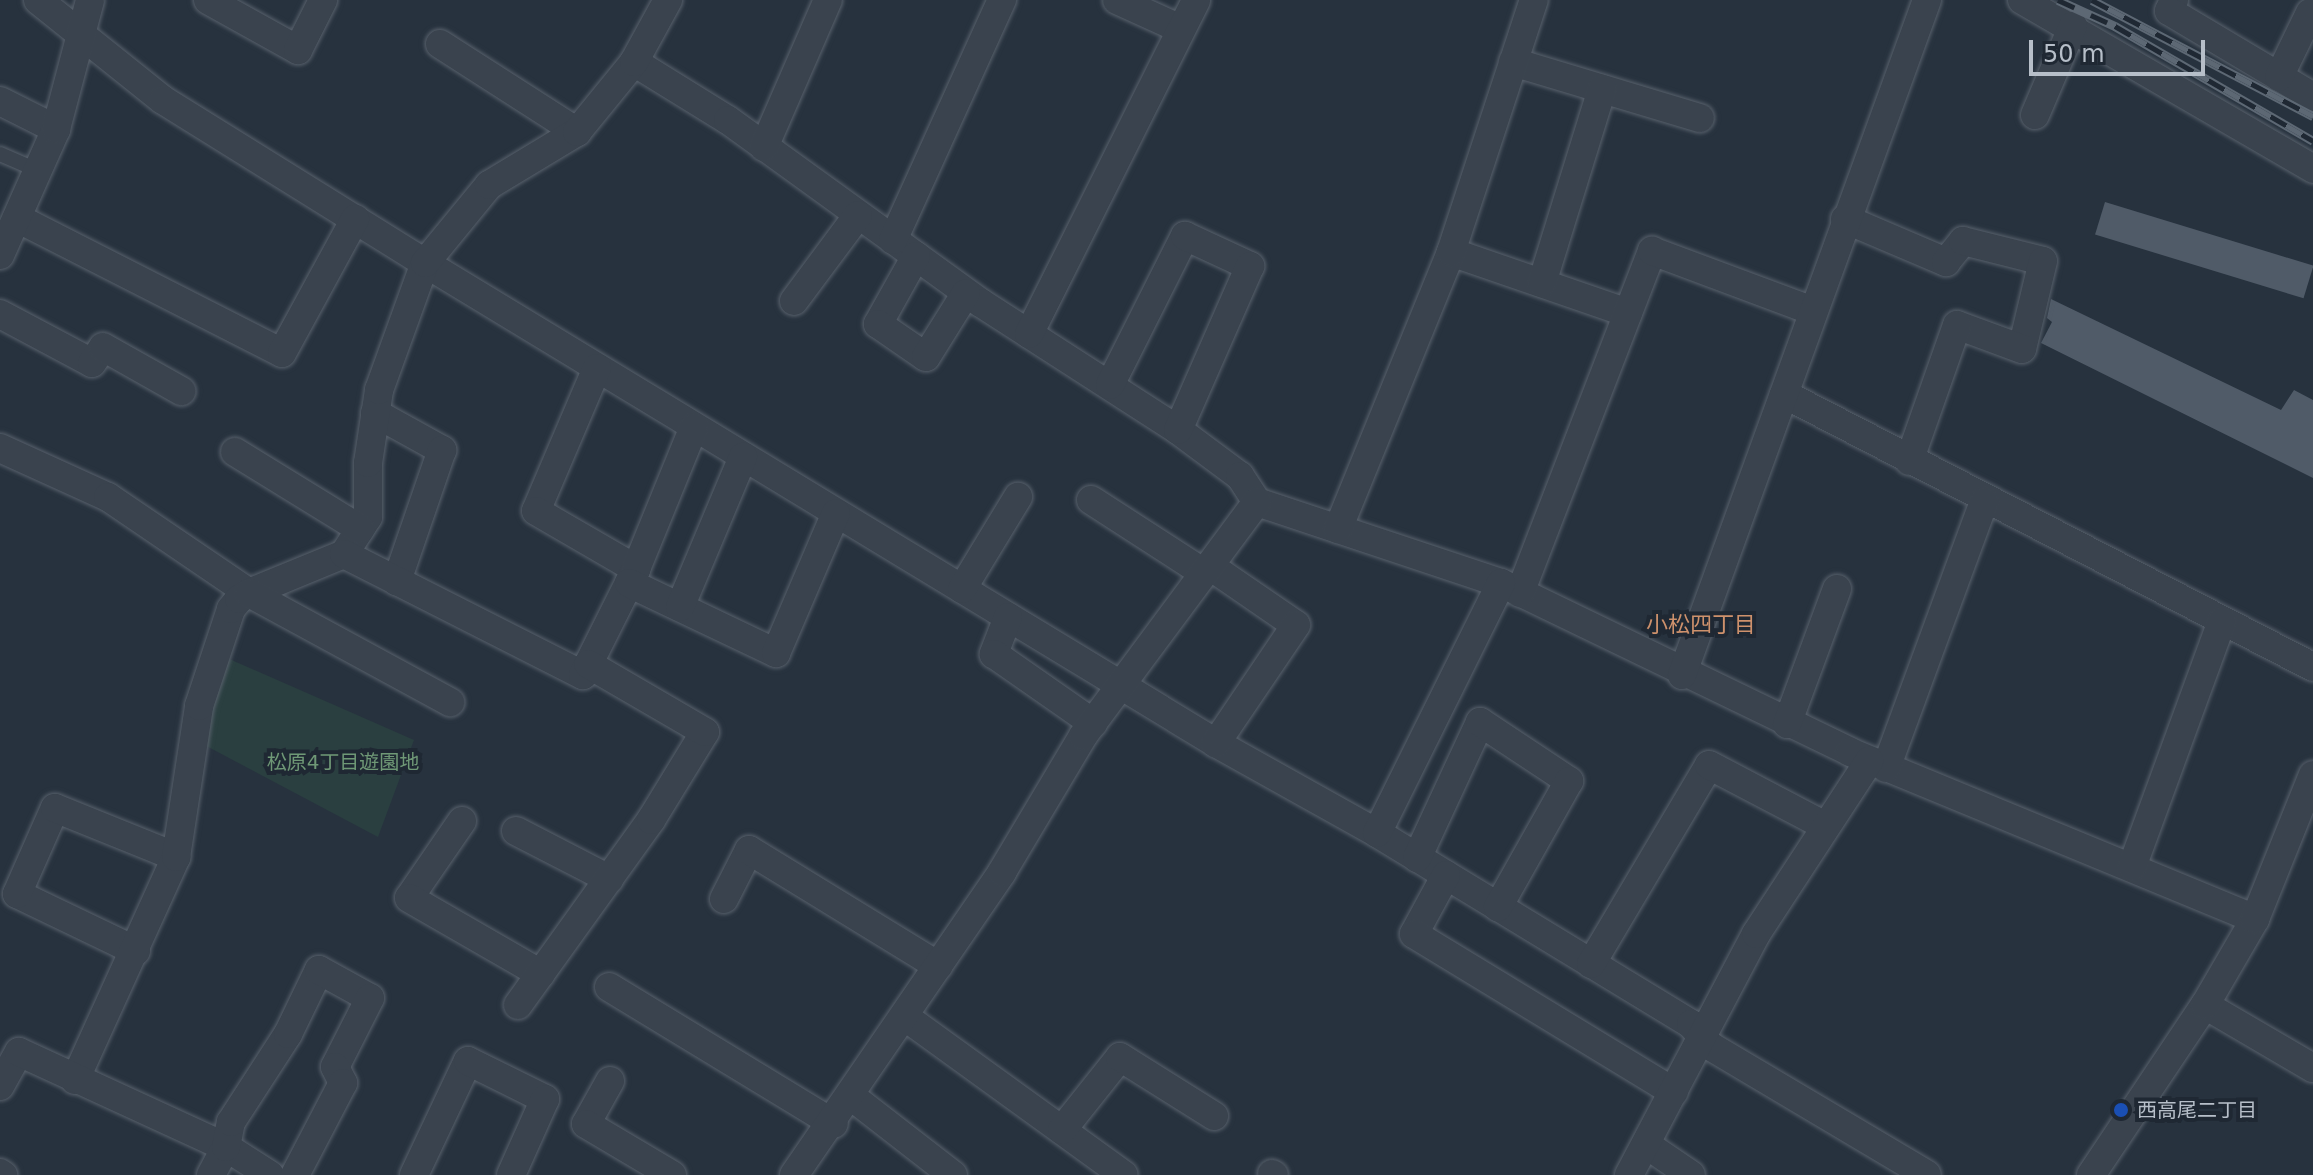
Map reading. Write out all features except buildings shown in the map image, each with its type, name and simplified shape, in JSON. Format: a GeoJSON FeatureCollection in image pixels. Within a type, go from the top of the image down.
{"type":"FeatureCollection","features":[{"type":"Feature","properties":{"kind":"street"},"geometry":{"type":"LineString","coordinates":[[38,0],[163,100],[425,263],[1216,743],[1377,833],[1691,1024],[1710,1046],[1927,1175]]}},
{"type":"Feature","properties":{"kind":"street"},"geometry":{"type":"LineString","coordinates":[[0,255],[56,129],[79,52],[78,33],[90,0]]}},
{"type":"Feature","properties":{"kind":"street"},"geometry":{"type":"LineString","coordinates":[[219,3],[298,50],[323,0]]}},
{"type":"Feature","properties":{"kind":"street"},"geometry":{"type":"LineString","coordinates":[[75,1080],[176,857],[199,706],[231,609],[249,593],[344,554],[368,517],[375,413],[425,263],[489,185],[577,132],[634,62],[668,0]]}},
{"type":"Feature","properties":{"kind":"street"},"geometry":{"type":"LineString","coordinates":[[764,147],[828,0]]}},
{"type":"Feature","properties":{"kind":"street"},"geometry":{"type":"LineString","coordinates":[[966,293],[926,357],[878,324],[904,248],[1002,0]]}},
{"type":"Feature","properties":{"kind":"street"},"geometry":{"type":"LineString","coordinates":[[1117,0],[1181,29]]}},
{"type":"Feature","properties":{"kind":"street"},"geometry":{"type":"LineString","coordinates":[[1029,334],[1196,0]]}},
{"type":"Feature","properties":{"kind":"street"},"geometry":{"type":"LineString","coordinates":[[1338,529],[1451,252],[1534,0]]}},
{"type":"Feature","properties":{"kind":"street"},"geometry":{"type":"LineString","coordinates":[[1682,675],[1784,394],[1811,310],[1927,0]]}},
{"type":"Feature","properties":{"kind":"street"},"geometry":{"type":"LineString","coordinates":[[2022,0],[2073,26],[2313,169]]}},
{"type":"Feature","properties":{"kind":"street"},"geometry":{"type":"LineString","coordinates":[[2174,0],[2169,11],[2313,97]]}},
{"type":"Feature","properties":{"kind":"street"},"geometry":{"type":"LineString","coordinates":[[2279,77],[2310,13]]}},
{"type":"Feature","properties":{"kind":"street"},"geometry":{"type":"LineString","coordinates":[[2035,115],[2073,26]]}},
{"type":"Feature","properties":{"kind":"street"},"geometry":{"type":"LineString","coordinates":[[440,44],[577,132]]}},
{"type":"Feature","properties":{"kind":"street"},"geometry":{"type":"LineString","coordinates":[[634,62],[764,147],[966,293],[1178,430],[1240,476],[1257,502],[1510,588],[1787,724],[2255,919]]}},
{"type":"Feature","properties":{"kind":"street"},"geometry":{"type":"LineString","coordinates":[[1513,62],[1700,118]]}},
{"type":"Feature","properties":{"kind":"street"},"geometry":{"type":"LineString","coordinates":[[1542,283],[1602,89]]}},
{"type":"Feature","properties":{"kind":"street"},"geometry":{"type":"LineString","coordinates":[[0,101],[56,129]]}},
{"type":"Feature","properties":{"kind":"street"},"geometry":{"type":"LineString","coordinates":[[794,301],[858,215]]}},
{"type":"Feature","properties":{"kind":"street"},"geometry":{"type":"LineString","coordinates":[[17,218],[282,353],[355,219]]}},
{"type":"Feature","properties":{"kind":"street"},"geometry":{"type":"LineString","coordinates":[[1845,219],[1946,262],[1963,241],[2043,261],[2022,349],[1957,325],[1909,461]]}},
{"type":"Feature","properties":{"kind":"street"},"geometry":{"type":"LineString","coordinates":[[1110,385],[1185,236],[1250,266],[1178,430]]}},
{"type":"Feature","properties":{"kind":"street"},"geometry":{"type":"LineString","coordinates":[[1377,833],[1510,588],[1652,251],[1811,310]]}},
{"type":"Feature","properties":{"kind":"street"},"geometry":{"type":"LineString","coordinates":[[1451,252],[1628,313]]}},
{"type":"Feature","properties":{"kind":"street"},"geometry":{"type":"LineString","coordinates":[[0,314],[92,363],[103,347],[181,391]]}},
{"type":"Feature","properties":{"kind":"street"},"geometry":{"type":"LineString","coordinates":[[597,368],[536,511],[680,607],[776,653],[836,513]]}},
{"type":"Feature","properties":{"kind":"street"},"geometry":{"type":"LineString","coordinates":[[1784,394],[1984,501],[2313,667]]}},
{"type":"Feature","properties":{"kind":"street"},"geometry":{"type":"LineString","coordinates":[[375,413],[442,450],[397,581]]}},
{"type":"Feature","properties":{"kind":"street"},"geometry":{"type":"LineString","coordinates":[[344,554],[583,675],[632,576],[694,427]]}},
{"type":"Feature","properties":{"kind":"street"},"geometry":{"type":"LineString","coordinates":[[0,448],[108,497],[249,593],[450,702]]}},
{"type":"Feature","properties":{"kind":"street"},"geometry":{"type":"LineString","coordinates":[[235,452],[360,529]]}},
{"type":"Feature","properties":{"kind":"street"},"geometry":{"type":"LineString","coordinates":[[680,607],[743,457]]}},
{"type":"Feature","properties":{"kind":"street"},"geometry":{"type":"LineString","coordinates":[[962,589],[1018,497]]}},
{"type":"Feature","properties":{"kind":"street"},"geometry":{"type":"LineString","coordinates":[[1091,500],[1296,625],[1216,743]]}},
{"type":"Feature","properties":{"kind":"street"},"geometry":{"type":"LineString","coordinates":[[1629,1175],[1756,934],[1825,826],[1878,764],[1984,501]]}},
{"type":"Feature","properties":{"kind":"street"},"geometry":{"type":"LineString","coordinates":[[794,1175],[834,1124],[1093,723],[1257,502]]}},
{"type":"Feature","properties":{"kind":"street"},"geometry":{"type":"LineString","coordinates":[[1787,724],[1837,589]]}},
{"type":"Feature","properties":{"kind":"street"},"geometry":{"type":"LineString","coordinates":[[1008,617],[994,654],[1093,723]]}},
{"type":"Feature","properties":{"kind":"street"},"geometry":{"type":"LineString","coordinates":[[2132,867],[2222,621]]}},
{"type":"Feature","properties":{"kind":"street"},"geometry":{"type":"LineString","coordinates":[[518,1005],[609,879],[705,732],[588,664]]}},
{"type":"Feature","properties":{"kind":"street"},"geometry":{"type":"LineString","coordinates":[[1417,858],[1480,722],[1569,781],[1498,907]]}},
{"type":"Feature","properties":{"kind":"street"},"geometry":{"type":"LineString","coordinates":[[1591,964],[1709,765],[1825,826]]}},
{"type":"Feature","properties":{"kind":"street"},"geometry":{"type":"LineString","coordinates":[[2091,1175],[2205,1005],[2255,919],[2313,775]]}},
{"type":"Feature","properties":{"kind":"street"},"geometry":{"type":"LineString","coordinates":[[136,951],[17,894],[55,808],[176,857]]}},
{"type":"Feature","properties":{"kind":"street"},"geometry":{"type":"LineString","coordinates":[[462,821],[409,898],[541,974]]}},
{"type":"Feature","properties":{"kind":"street"},"geometry":{"type":"LineString","coordinates":[[516,831],[609,879]]}},
{"type":"Feature","properties":{"kind":"street"},"geometry":{"type":"LineString","coordinates":[[724,899],[749,850],[938,966]]}},
{"type":"Feature","properties":{"kind":"street"},"geometry":{"type":"LineString","coordinates":[[1446,875],[1414,934],[1674,1092]]}},
{"type":"Feature","properties":{"kind":"street"},"geometry":{"type":"LineString","coordinates":[[211,1175],[226,1147],[231,1122],[288,1034],[319,970],[370,998],[335,1067],[343,1083],[295,1175]]}},
{"type":"Feature","properties":{"kind":"street"},"geometry":{"type":"LineString","coordinates":[[609,987],[834,1124]]}},
{"type":"Feature","properties":{"kind":"street"},"geometry":{"type":"LineString","coordinates":[[2205,1005],[2313,1068]]}},
{"type":"Feature","properties":{"kind":"street"},"geometry":{"type":"LineString","coordinates":[[904,1016],[1124,1175]]}},
{"type":"Feature","properties":{"kind":"street"},"geometry":{"type":"LineString","coordinates":[[0,1086],[19,1052],[226,1147],[270,1175]]}},
{"type":"Feature","properties":{"kind":"street"},"geometry":{"type":"LineString","coordinates":[[1062,1130],[1120,1057],[1214,1116]]}},
{"type":"Feature","properties":{"kind":"street"},"geometry":{"type":"LineString","coordinates":[[414,1175],[468,1061],[545,1099],[511,1175]]}},
{"type":"Feature","properties":{"kind":"street"},"geometry":{"type":"LineString","coordinates":[[610,1081],[586,1124],[672,1175]]}},
{"type":"Feature","properties":{"kind":"street"},"geometry":{"type":"LineString","coordinates":[[851,1096],[953,1175]]}},
{"type":"Feature","properties":{"kind":"street"},"geometry":{"type":"LineString","coordinates":[[1647,1145],[1691,1175]]}},
{"type":"Feature","properties":{"kind":"lane"},"geometry":{"type":"LineString","coordinates":[[0,154],[37,170]]}},
{"type":"Feature","properties":{"kind":"green space","name":"松原4丁目遊園地"},"geometry":{"type":"Polygon","coordinates":[[[218,654],[414,740],[378,837],[197,741],[218,654]]]}},
{"type":"Feature","properties":{"kind":"railway"},"geometry":{"type":"LineString","coordinates":[[2058,0],[2115,26],[2313,141]]}},
{"type":"Feature","properties":{"kind":"railway"},"geometry":{"type":"LineString","coordinates":[[2092,0],[2313,116]]}},
{"type":"Feature","properties":{"kind":"place","name":"西高尾二丁目"},"geometry":{"type":"Point","coordinates":[2121,1110]}},
{"type":"Feature","properties":{"kind":"district","name":"小松四丁目"},"geometry":{"type":"Point","coordinates":[1701,625]}}]}
